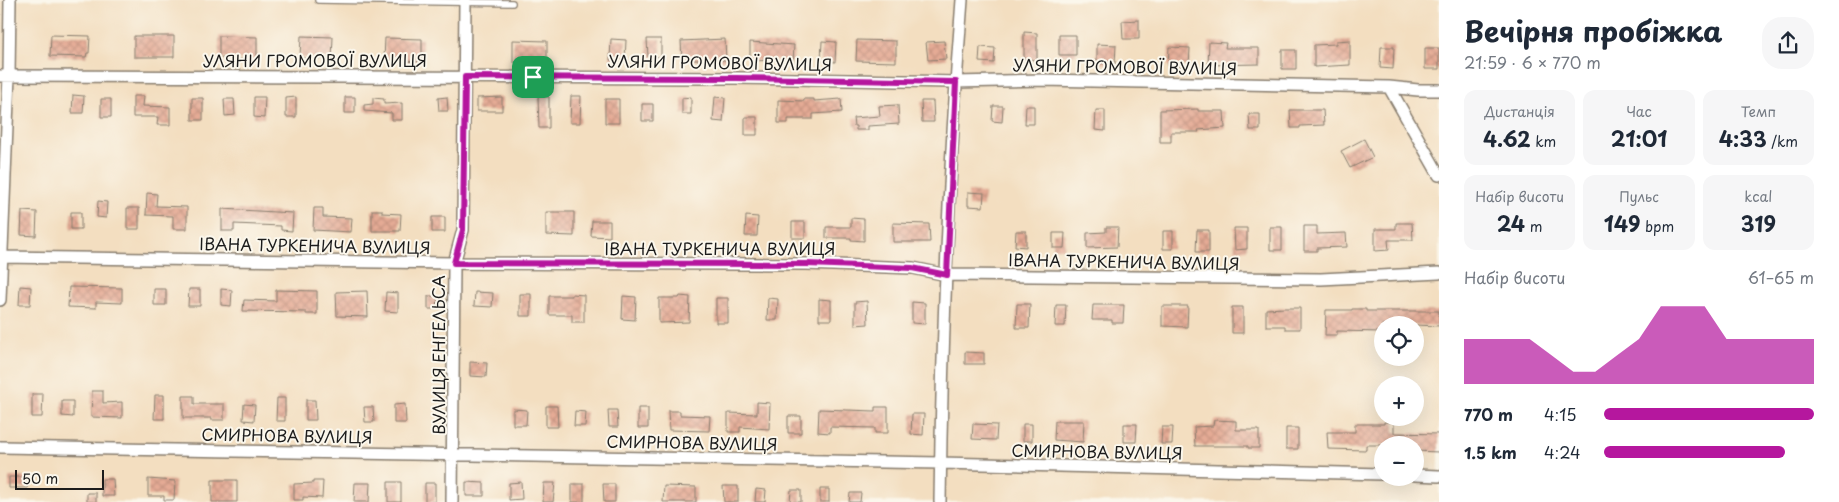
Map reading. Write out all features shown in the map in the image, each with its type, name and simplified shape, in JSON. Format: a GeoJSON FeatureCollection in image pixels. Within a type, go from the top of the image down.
{"type":"FeatureCollection","features":[{"type":"Feature","properties":{"kind":"street"},"geometry":{"type":"LineString","coordinates":[[0,300],[6,0]]}},
{"type":"Feature","properties":{"kind":"street"},"geometry":{"type":"LineString","coordinates":[[940,502],[947,275],[956,82],[962,0]]}},
{"type":"Feature","properties":{"kind":"street","name":"ВУЛИЦЯ ЕНГЕЛЬСА"},"geometry":{"type":"LineString","coordinates":[[452,502],[454,454],[454,263],[463,230],[465,1]]}},
{"type":"Feature","properties":{"kind":"street","name":"УЛЯНИ ГРОМОВОЇ ВУЛИЦЯ"},"geometry":{"type":"LineString","coordinates":[[4,76],[736,78],[956,82],[1043,80],[1389,87],[1439,90]]}},
{"type":"Feature","properties":{"kind":"street"},"geometry":{"type":"LineString","coordinates":[[1389,87],[1439,175]]}},
{"type":"Feature","properties":{"kind":"street","name":"ІВАНА ТУРКЕНИЧА ВУЛИЦЯ"},"geometry":{"type":"LineString","coordinates":[[1,257],[454,263],[807,264],[912,268],[947,275],[1321,279],[1439,273]]}},
{"type":"Feature","properties":{"kind":"street","name":"СМИРНОВА ВУЛИЦЯ"},"geometry":{"type":"LineString","coordinates":[[0,446],[940,463],[1374,474]]}},
{"type":"Feature","properties":{"kind":"street"},"geometry":{"type":"LineString","coordinates":[[1424,475],[1439,476]]}},
{"type":"Feature","properties":{"kind":"lane"},"geometry":{"type":"LineString","coordinates":[[318,0],[512,3]]}},
{"type":"Feature","properties":{"kind":"building"},"geometry":{"type":"Polygon","coordinates":[[[1139,20],[1139,39],[1123,39],[1122,21],[1139,20]]]}},
{"type":"Feature","properties":{"kind":"building"},"geometry":{"type":"Polygon","coordinates":[[[1024,32],[1037,33],[1037,60],[1024,59],[1024,32]]]}},
{"type":"Feature","properties":{"kind":"building"},"geometry":{"type":"Polygon","coordinates":[[[51,35],[90,36],[89,53],[87,53],[86,57],[50,56],[51,35]]]}},
{"type":"Feature","properties":{"kind":"building"},"geometry":{"type":"Polygon","coordinates":[[[1059,35],[1076,35],[1076,55],[1059,55],[1059,35]]]}},
{"type":"Feature","properties":{"kind":"building"},"geometry":{"type":"Polygon","coordinates":[[[134,36],[174,36],[174,57],[134,57],[134,36]]]}},
{"type":"Feature","properties":{"kind":"building"},"geometry":{"type":"Polygon","coordinates":[[[219,36],[257,37],[257,60],[219,58],[219,36]]]}},
{"type":"Feature","properties":{"kind":"building"},"geometry":{"type":"Polygon","coordinates":[[[301,36],[333,37],[332,59],[300,58],[301,36]]]}},
{"type":"Feature","properties":{"kind":"building"},"geometry":{"type":"Polygon","coordinates":[[[385,38],[422,39],[422,62],[384,60],[385,38]]]}},
{"type":"Feature","properties":{"kind":"building"},"geometry":{"type":"Polygon","coordinates":[[[611,39],[626,40],[625,60],[610,60],[611,39]]]}},
{"type":"Feature","properties":{"kind":"building"},"geometry":{"type":"Polygon","coordinates":[[[647,39],[661,39],[661,57],[648,57],[647,39]]]}},
{"type":"Feature","properties":{"kind":"building"},"geometry":{"type":"Polygon","coordinates":[[[725,39],[726,60],[682,60],[681,41],[725,39]]]}},
{"type":"Feature","properties":{"kind":"building"},"geometry":{"type":"Polygon","coordinates":[[[513,40],[547,41],[547,62],[513,62],[513,40]]]}},
{"type":"Feature","properties":{"kind":"building"},"geometry":{"type":"Polygon","coordinates":[[[857,40],[896,41],[896,62],[856,61],[857,40]]]}},
{"type":"Feature","properties":{"kind":"building"},"geometry":{"type":"Polygon","coordinates":[[[1350,40],[1350,65],[1314,67],[1314,45],[1336,44],[1336,41],[1350,40]]]}},
{"type":"Feature","properties":{"kind":"building"},"geometry":{"type":"Polygon","coordinates":[[[822,41],[836,42],[835,62],[821,61],[822,41]]]}},
{"type":"Feature","properties":{"kind":"building"},"geometry":{"type":"Polygon","coordinates":[[[944,41],[946,59],[928,60],[926,42],[944,41]]]}},
{"type":"Feature","properties":{"kind":"building"},"geometry":{"type":"Polygon","coordinates":[[[750,42],[794,45],[793,62],[780,62],[780,60],[750,61],[750,42]]]}},
{"type":"Feature","properties":{"kind":"building"},"geometry":{"type":"Polygon","coordinates":[[[1209,42],[1226,43],[1225,48],[1259,48],[1259,64],[1208,65],[1209,42]]]}},
{"type":"Feature","properties":{"kind":"building"},"geometry":{"type":"Polygon","coordinates":[[[1097,44],[1116,45],[1115,64],[1097,63],[1097,44]]]}},
{"type":"Feature","properties":{"kind":"building"},"geometry":{"type":"Polygon","coordinates":[[[980,47],[995,48],[994,63],[979,62],[980,47]]]}},
{"type":"Feature","properties":{"kind":"building"},"geometry":{"type":"Polygon","coordinates":[[[1169,47],[1190,48],[1189,66],[1168,66],[1169,47]]]}},
{"type":"Feature","properties":{"kind":"building"},"geometry":{"type":"Polygon","coordinates":[[[1381,47],[1394,47],[1393,69],[1380,68],[1381,47]]]}},
{"type":"Feature","properties":{"kind":"building"},"geometry":{"type":"Polygon","coordinates":[[[1425,48],[1439,48],[1439,69],[1425,69],[1425,48]]]}},
{"type":"Feature","properties":{"kind":"building"},"geometry":{"type":"Polygon","coordinates":[[[1282,50],[1296,50],[1296,69],[1282,69],[1282,50]]]}},
{"type":"Feature","properties":{"kind":"building"},"geometry":{"type":"Polygon","coordinates":[[[73,95],[84,96],[83,113],[72,113],[73,95]]]}},
{"type":"Feature","properties":{"kind":"building"},"geometry":{"type":"Polygon","coordinates":[[[133,96],[144,96],[143,106],[170,107],[170,125],[157,125],[158,117],[133,117],[133,96]]]}},
{"type":"Feature","properties":{"kind":"building"},"geometry":{"type":"Polygon","coordinates":[[[571,96],[581,96],[580,123],[570,123],[571,96]]]}},
{"type":"Feature","properties":{"kind":"building"},"geometry":{"type":"Polygon","coordinates":[[[254,97],[265,97],[264,118],[254,117],[254,97]]]}},
{"type":"Feature","properties":{"kind":"building"},"geometry":{"type":"Polygon","coordinates":[[[296,97],[296,117],[286,117],[286,98],[296,97]]]}},
{"type":"Feature","properties":{"kind":"building"},"geometry":{"type":"Polygon","coordinates":[[[345,97],[355,97],[355,113],[345,113],[345,97]]]}},
{"type":"Feature","properties":{"kind":"building"},"geometry":{"type":"Polygon","coordinates":[[[447,97],[448,111],[439,111],[438,98],[447,97]]]}},
{"type":"Feature","properties":{"kind":"building"},"geometry":{"type":"Polygon","coordinates":[[[502,97],[502,111],[477,111],[477,98],[502,97]]]}},
{"type":"Feature","properties":{"kind":"building"},"geometry":{"type":"Polygon","coordinates":[[[538,97],[549,97],[549,128],[539,128],[538,97]]]}},
{"type":"Feature","properties":{"kind":"building"},"geometry":{"type":"Polygon","coordinates":[[[691,97],[691,114],[682,114],[682,98],[691,97]]]}},
{"type":"Feature","properties":{"kind":"building"},"geometry":{"type":"Polygon","coordinates":[[[715,97],[725,98],[723,122],[713,121],[715,97]]]}},
{"type":"Feature","properties":{"kind":"building"},"geometry":{"type":"Polygon","coordinates":[[[192,98],[203,98],[203,120],[192,120],[192,98]]]}},
{"type":"Feature","properties":{"kind":"building"},"geometry":{"type":"Polygon","coordinates":[[[373,98],[384,99],[384,104],[402,103],[402,120],[392,120],[392,113],[364,111],[364,105],[373,104],[373,98]]]}},
{"type":"Feature","properties":{"kind":"building"},"geometry":{"type":"Polygon","coordinates":[[[101,99],[111,99],[111,117],[101,117],[101,99]]]}},
{"type":"Feature","properties":{"kind":"building"},"geometry":{"type":"Polygon","coordinates":[[[224,99],[234,99],[235,115],[225,116],[224,99]]]}},
{"type":"Feature","properties":{"kind":"building"},"geometry":{"type":"Polygon","coordinates":[[[605,99],[619,99],[619,123],[605,123],[605,99]]]}},
{"type":"Feature","properties":{"kind":"building"},"geometry":{"type":"Polygon","coordinates":[[[804,99],[814,99],[814,101],[841,99],[842,112],[813,114],[813,119],[788,119],[788,123],[778,123],[778,100],[804,101],[804,99]]]}},
{"type":"Feature","properties":{"kind":"building"},"geometry":{"type":"Polygon","coordinates":[[[921,101],[933,101],[934,122],[922,122],[921,101]]]}},
{"type":"Feature","properties":{"kind":"building"},"geometry":{"type":"Polygon","coordinates":[[[642,104],[653,104],[653,121],[642,121],[642,104]]]}},
{"type":"Feature","properties":{"kind":"building"},"geometry":{"type":"Polygon","coordinates":[[[898,105],[899,124],[868,126],[868,130],[856,130],[853,118],[880,116],[879,106],[898,105]]]}},
{"type":"Feature","properties":{"kind":"building"},"geometry":{"type":"Polygon","coordinates":[[[993,106],[1003,106],[1002,122],[992,121],[993,106]]]}},
{"type":"Feature","properties":{"kind":"building"},"geometry":{"type":"Polygon","coordinates":[[[1026,106],[1034,106],[1034,124],[1025,124],[1026,106]]]}},
{"type":"Feature","properties":{"kind":"building"},"geometry":{"type":"Polygon","coordinates":[[[1198,109],[1198,111],[1224,111],[1225,128],[1198,130],[1199,132],[1171,132],[1171,142],[1160,142],[1160,110],[1198,109]]]}},
{"type":"Feature","properties":{"kind":"building"},"geometry":{"type":"Polygon","coordinates":[[[1096,110],[1105,110],[1105,131],[1095,130],[1096,110]]]}},
{"type":"Feature","properties":{"kind":"building"},"geometry":{"type":"Polygon","coordinates":[[[1290,110],[1323,110],[1324,125],[1291,128],[1290,110]]]}},
{"type":"Feature","properties":{"kind":"building"},"geometry":{"type":"Polygon","coordinates":[[[1249,114],[1260,114],[1260,130],[1250,130],[1249,114]]]}},
{"type":"Feature","properties":{"kind":"building"},"geometry":{"type":"Polygon","coordinates":[[[745,117],[757,117],[757,135],[745,135],[745,117]]]}},
{"type":"Feature","properties":{"kind":"building"},"geometry":{"type":"Polygon","coordinates":[[[1364,139],[1373,157],[1350,168],[1341,151],[1364,139]]]}},
{"type":"Feature","properties":{"kind":"building"},"geometry":{"type":"Polygon","coordinates":[[[968,192],[984,193],[983,207],[968,206],[968,192]]]}},
{"type":"Feature","properties":{"kind":"building"},"geometry":{"type":"Polygon","coordinates":[[[147,193],[157,194],[156,206],[187,207],[187,229],[173,229],[173,216],[146,215],[147,193]]]}},
{"type":"Feature","properties":{"kind":"building"},"geometry":{"type":"Polygon","coordinates":[[[98,201],[107,202],[106,218],[97,217],[98,201]]]}},
{"type":"Feature","properties":{"kind":"building"},"geometry":{"type":"Polygon","coordinates":[[[127,208],[139,208],[139,229],[127,229],[127,208]]]}},
{"type":"Feature","properties":{"kind":"building"},"geometry":{"type":"Polygon","coordinates":[[[314,208],[323,208],[323,217],[352,218],[351,232],[313,230],[314,208]]]}},
{"type":"Feature","properties":{"kind":"building"},"geometry":{"type":"Polygon","coordinates":[[[222,209],[293,213],[292,231],[281,230],[281,226],[234,224],[234,231],[222,231],[222,209]]]}},
{"type":"Feature","properties":{"kind":"building"},"geometry":{"type":"Polygon","coordinates":[[[372,210],[382,210],[382,213],[401,214],[400,231],[372,231],[372,210]]]}},
{"type":"Feature","properties":{"kind":"building"},"geometry":{"type":"Polygon","coordinates":[[[22,211],[37,212],[36,236],[21,235],[22,211]]]}},
{"type":"Feature","properties":{"kind":"building"},"geometry":{"type":"Polygon","coordinates":[[[71,212],[81,212],[81,229],[71,229],[71,212]]]}},
{"type":"Feature","properties":{"kind":"building"},"geometry":{"type":"Polygon","coordinates":[[[546,212],[574,212],[574,236],[546,235],[546,212]]]}},
{"type":"Feature","properties":{"kind":"building"},"geometry":{"type":"Polygon","coordinates":[[[746,216],[758,217],[757,236],[745,236],[746,216]]]}},
{"type":"Feature","properties":{"kind":"building"},"geometry":{"type":"Polygon","coordinates":[[[432,217],[445,217],[445,232],[432,232],[432,217]]]}},
{"type":"Feature","properties":{"kind":"building"},"geometry":{"type":"Polygon","coordinates":[[[851,218],[864,219],[864,241],[851,240],[851,238],[826,238],[826,227],[851,227],[851,218]]]}},
{"type":"Feature","properties":{"kind":"building"},"geometry":{"type":"Polygon","coordinates":[[[592,221],[610,221],[610,237],[591,236],[592,221]]]}},
{"type":"Feature","properties":{"kind":"building"},"geometry":{"type":"Polygon","coordinates":[[[792,222],[805,222],[805,238],[792,238],[792,222]]]}},
{"type":"Feature","properties":{"kind":"building"},"geometry":{"type":"Polygon","coordinates":[[[893,223],[929,224],[930,242],[893,242],[893,223]]]}},
{"type":"Feature","properties":{"kind":"building"},"geometry":{"type":"Polygon","coordinates":[[[1396,223],[1412,223],[1413,240],[1388,240],[1389,250],[1375,251],[1375,229],[1396,229],[1396,223]]]}},
{"type":"Feature","properties":{"kind":"building"},"geometry":{"type":"Polygon","coordinates":[[[1304,226],[1317,226],[1317,234],[1346,233],[1347,247],[1317,248],[1317,251],[1304,251],[1304,226]]]}},
{"type":"Feature","properties":{"kind":"building"},"geometry":{"type":"Polygon","coordinates":[[[1106,227],[1118,227],[1117,247],[1087,248],[1087,233],[1106,232],[1106,227]]]}},
{"type":"Feature","properties":{"kind":"building"},"geometry":{"type":"Polygon","coordinates":[[[1270,227],[1282,227],[1282,250],[1270,250],[1270,227]]]}},
{"type":"Feature","properties":{"kind":"building"},"geometry":{"type":"Polygon","coordinates":[[[1234,228],[1247,228],[1247,249],[1235,250],[1234,228]]]}},
{"type":"Feature","properties":{"kind":"building"},"geometry":{"type":"Polygon","coordinates":[[[1197,230],[1209,230],[1209,252],[1196,252],[1197,230]]]}},
{"type":"Feature","properties":{"kind":"building"},"geometry":{"type":"Polygon","coordinates":[[[1016,231],[1026,231],[1026,247],[1015,246],[1016,231]]]}},
{"type":"Feature","properties":{"kind":"building"},"geometry":{"type":"Polygon","coordinates":[[[1163,231],[1173,231],[1173,249],[1163,249],[1163,231]]]}},
{"type":"Feature","properties":{"kind":"building"},"geometry":{"type":"Polygon","coordinates":[[[1053,233],[1065,233],[1064,248],[1053,248],[1053,233]]]}},
{"type":"Feature","properties":{"kind":"building"},"geometry":{"type":"Polygon","coordinates":[[[20,286],[31,287],[30,305],[19,305],[20,286]]]}},
{"type":"Feature","properties":{"kind":"building"},"geometry":{"type":"Polygon","coordinates":[[[69,287],[122,288],[122,303],[96,302],[96,308],[68,307],[69,287]]]}},
{"type":"Feature","properties":{"kind":"building"},"geometry":{"type":"Polygon","coordinates":[[[154,289],[166,289],[166,305],[154,305],[154,289]]]}},
{"type":"Feature","properties":{"kind":"building"},"geometry":{"type":"Polygon","coordinates":[[[189,289],[200,289],[200,306],[188,306],[189,289]]]}},
{"type":"Feature","properties":{"kind":"building"},"geometry":{"type":"Polygon","coordinates":[[[221,289],[232,290],[231,306],[221,305],[221,289]]]}},
{"type":"Feature","properties":{"kind":"building"},"geometry":{"type":"Polygon","coordinates":[[[276,290],[317,291],[317,314],[306,314],[306,312],[243,311],[244,300],[276,301],[276,290]]]}},
{"type":"Feature","properties":{"kind":"building"},"geometry":{"type":"Polygon","coordinates":[[[367,291],[368,317],[337,316],[336,292],[367,291]]]}},
{"type":"Feature","properties":{"kind":"building"},"geometry":{"type":"Polygon","coordinates":[[[386,292],[398,293],[398,312],[385,311],[386,292]]]}},
{"type":"Feature","properties":{"kind":"building"},"geometry":{"type":"Polygon","coordinates":[[[475,292],[493,293],[492,307],[474,306],[475,292]]]}},
{"type":"Feature","properties":{"kind":"building"},"geometry":{"type":"Polygon","coordinates":[[[520,294],[531,294],[531,316],[520,316],[520,294]]]}},
{"type":"Feature","properties":{"kind":"building"},"geometry":{"type":"Polygon","coordinates":[[[572,294],[584,295],[584,322],[572,322],[572,315],[549,315],[549,296],[572,296],[572,294]]]}},
{"type":"Feature","properties":{"kind":"building"},"geometry":{"type":"Polygon","coordinates":[[[428,296],[437,296],[438,309],[428,309],[428,296]]]}},
{"type":"Feature","properties":{"kind":"building"},"geometry":{"type":"Polygon","coordinates":[[[623,296],[636,297],[635,320],[622,319],[623,296]]]}},
{"type":"Feature","properties":{"kind":"building"},"geometry":{"type":"Polygon","coordinates":[[[680,296],[690,297],[689,322],[659,323],[659,298],[679,298],[680,296]]]}},
{"type":"Feature","properties":{"kind":"building"},"geometry":{"type":"Polygon","coordinates":[[[716,298],[728,298],[728,323],[716,323],[716,298]]]}},
{"type":"Feature","properties":{"kind":"building"},"geometry":{"type":"Polygon","coordinates":[[[768,298],[778,299],[777,320],[767,320],[768,298]]]}},
{"type":"Feature","properties":{"kind":"building"},"geometry":{"type":"Polygon","coordinates":[[[819,299],[831,300],[831,320],[819,320],[819,299]]]}},
{"type":"Feature","properties":{"kind":"building"},"geometry":{"type":"Polygon","coordinates":[[[867,301],[868,324],[855,325],[855,302],[867,301]]]}},
{"type":"Feature","properties":{"kind":"building"},"geometry":{"type":"Polygon","coordinates":[[[912,302],[925,303],[925,324],[912,323],[912,302]]]}},
{"type":"Feature","properties":{"kind":"building"},"geometry":{"type":"Polygon","coordinates":[[[1017,304],[1030,304],[1029,328],[1016,328],[1017,304]]]}},
{"type":"Feature","properties":{"kind":"building"},"geometry":{"type":"Polygon","coordinates":[[[1056,305],[1066,305],[1065,326],[1055,326],[1056,305]]]}},
{"type":"Feature","properties":{"kind":"building"},"geometry":{"type":"Polygon","coordinates":[[[1093,305],[1124,305],[1123,323],[1112,323],[1112,320],[1092,320],[1093,305]]]}},
{"type":"Feature","properties":{"kind":"building"},"geometry":{"type":"Polygon","coordinates":[[[1162,306],[1188,306],[1187,327],[1162,326],[1162,306]]]}},
{"type":"Feature","properties":{"kind":"building"},"geometry":{"type":"Polygon","coordinates":[[[1232,307],[1243,307],[1243,333],[1232,333],[1232,307]]]}},
{"type":"Feature","properties":{"kind":"building"},"geometry":{"type":"Polygon","coordinates":[[[1300,308],[1300,329],[1285,329],[1285,326],[1266,326],[1266,309],[1300,308]]]}},
{"type":"Feature","properties":{"kind":"building"},"geometry":{"type":"Polygon","coordinates":[[[1326,310],[1439,311],[1439,326],[1424,325],[1424,316],[1374,316],[1374,332],[1337,331],[1337,335],[1325,335],[1326,310]]]}},
{"type":"Feature","properties":{"kind":"building"},"geometry":{"type":"Polygon","coordinates":[[[965,352],[984,353],[984,364],[965,364],[965,352]]]}},
{"type":"Feature","properties":{"kind":"building"},"geometry":{"type":"Polygon","coordinates":[[[470,362],[487,363],[486,377],[470,376],[470,362]]]}},
{"type":"Feature","properties":{"kind":"building"},"geometry":{"type":"Polygon","coordinates":[[[92,391],[103,391],[103,403],[122,402],[122,418],[91,417],[92,391]]]}},
{"type":"Feature","properties":{"kind":"building"},"geometry":{"type":"Polygon","coordinates":[[[32,394],[43,394],[42,417],[32,417],[32,394]]]}},
{"type":"Feature","properties":{"kind":"building"},"geometry":{"type":"Polygon","coordinates":[[[155,395],[164,395],[164,419],[154,419],[155,395]]]}},
{"type":"Feature","properties":{"kind":"building"},"geometry":{"type":"Polygon","coordinates":[[[183,396],[194,396],[194,404],[224,404],[224,420],[183,418],[183,396]]]}},
{"type":"Feature","properties":{"kind":"building"},"geometry":{"type":"Polygon","coordinates":[[[277,398],[285,398],[285,421],[276,421],[277,398]]]}},
{"type":"Feature","properties":{"kind":"building"},"geometry":{"type":"Polygon","coordinates":[[[306,400],[315,400],[316,420],[306,420],[306,400]]]}},
{"type":"Feature","properties":{"kind":"building"},"geometry":{"type":"Polygon","coordinates":[[[62,401],[73,401],[73,417],[62,416],[62,401]]]}},
{"type":"Feature","properties":{"kind":"building"},"geometry":{"type":"Polygon","coordinates":[[[757,402],[770,403],[769,429],[740,427],[740,432],[728,432],[728,413],[757,414],[757,402]]]}},
{"type":"Feature","properties":{"kind":"building"},"geometry":{"type":"Polygon","coordinates":[[[244,404],[255,405],[254,421],[243,420],[244,404]]]}},
{"type":"Feature","properties":{"kind":"building"},"geometry":{"type":"Polygon","coordinates":[[[405,404],[406,423],[394,423],[394,405],[405,404]]]}},
{"type":"Feature","properties":{"kind":"building"},"geometry":{"type":"Polygon","coordinates":[[[546,406],[557,406],[558,427],[546,427],[546,406]]]}},
{"type":"Feature","properties":{"kind":"building"},"geometry":{"type":"Polygon","coordinates":[[[364,407],[373,407],[374,422],[365,422],[364,407]]]}},
{"type":"Feature","properties":{"kind":"building"},"geometry":{"type":"Polygon","coordinates":[[[875,407],[888,407],[888,433],[875,433],[875,428],[830,427],[830,433],[818,432],[819,409],[875,411],[875,407]]]}},
{"type":"Feature","properties":{"kind":"building"},"geometry":{"type":"Polygon","coordinates":[[[638,408],[648,408],[648,428],[638,428],[638,408]]]}},
{"type":"Feature","properties":{"kind":"building"},"geometry":{"type":"Polygon","coordinates":[[[513,409],[527,410],[526,425],[513,425],[513,409]]]}},
{"type":"Feature","properties":{"kind":"building"},"geometry":{"type":"Polygon","coordinates":[[[608,410],[617,410],[618,427],[609,427],[608,410]]]}},
{"type":"Feature","properties":{"kind":"building"},"geometry":{"type":"Polygon","coordinates":[[[575,411],[586,412],[585,426],[574,426],[575,411]]]}},
{"type":"Feature","properties":{"kind":"building"},"geometry":{"type":"Polygon","coordinates":[[[668,411],[680,411],[680,415],[710,416],[709,431],[669,430],[668,411]]]}},
{"type":"Feature","properties":{"kind":"building"},"geometry":{"type":"Polygon","coordinates":[[[912,414],[924,414],[923,435],[911,434],[912,414]]]}},
{"type":"Feature","properties":{"kind":"building"},"geometry":{"type":"Polygon","coordinates":[[[788,416],[801,416],[801,433],[788,433],[788,416]]]}},
{"type":"Feature","properties":{"kind":"building"},"geometry":{"type":"Polygon","coordinates":[[[1214,420],[1236,421],[1236,430],[1259,430],[1259,448],[1248,448],[1248,446],[1195,446],[1194,427],[1213,426],[1214,420]]]}},
{"type":"Feature","properties":{"kind":"building"},"geometry":{"type":"Polygon","coordinates":[[[1055,421],[1084,421],[1083,442],[1054,440],[1055,421]]]}},
{"type":"Feature","properties":{"kind":"building"},"geometry":{"type":"Polygon","coordinates":[[[973,424],[997,425],[996,440],[972,439],[973,424]]]}},
{"type":"Feature","properties":{"kind":"building"},"geometry":{"type":"Polygon","coordinates":[[[1023,424],[1032,424],[1032,441],[1023,441],[1023,424]]]}},
{"type":"Feature","properties":{"kind":"building"},"geometry":{"type":"Polygon","coordinates":[[[1124,424],[1137,424],[1136,442],[1124,442],[1124,424]]]}},
{"type":"Feature","properties":{"kind":"building"},"geometry":{"type":"Polygon","coordinates":[[[1355,424],[1394,426],[1394,433],[1439,434],[1439,452],[1424,451],[1424,436],[1374,436],[1374,445],[1366,445],[1366,450],[1328,449],[1327,432],[1355,432],[1355,424]]]}},
{"type":"Feature","properties":{"kind":"building"},"geometry":{"type":"Polygon","coordinates":[[[1162,427],[1173,427],[1172,444],[1161,444],[1162,427]]]}},
{"type":"Feature","properties":{"kind":"building"},"geometry":{"type":"Polygon","coordinates":[[[1286,428],[1298,428],[1298,449],[1286,449],[1286,428]]]}},
{"type":"Feature","properties":{"kind":"building"},"geometry":{"type":"Polygon","coordinates":[[[9,477],[27,477],[27,488],[9,488],[9,477]]]}},
{"type":"Feature","properties":{"kind":"building"},"geometry":{"type":"Polygon","coordinates":[[[102,479],[113,479],[114,496],[102,496],[102,479]]]}},
{"type":"Feature","properties":{"kind":"building"},"geometry":{"type":"Polygon","coordinates":[[[148,479],[175,481],[174,500],[164,500],[164,496],[148,496],[148,479]]]}},
{"type":"Feature","properties":{"kind":"building"},"geometry":{"type":"Polygon","coordinates":[[[212,480],[237,480],[237,502],[212,502],[212,480]]]}},
{"type":"Feature","properties":{"kind":"building"},"geometry":{"type":"Polygon","coordinates":[[[313,481],[323,481],[322,498],[303,497],[303,500],[294,500],[294,484],[313,483],[313,481]]]}},
{"type":"Feature","properties":{"kind":"building"},"geometry":{"type":"Polygon","coordinates":[[[388,482],[401,482],[401,502],[388,502],[388,482]]]}},
{"type":"Feature","properties":{"kind":"building"},"geometry":{"type":"Polygon","coordinates":[[[466,482],[484,483],[484,496],[466,496],[466,482]]]}},
{"type":"Feature","properties":{"kind":"building"},"geometry":{"type":"Polygon","coordinates":[[[521,482],[522,499],[509,500],[509,483],[521,482]]]}},
{"type":"Feature","properties":{"kind":"building"},"geometry":{"type":"Polygon","coordinates":[[[355,483],[370,483],[369,502],[354,502],[355,483]]]}},
{"type":"Feature","properties":{"kind":"building"},"geometry":{"type":"Polygon","coordinates":[[[425,483],[435,483],[435,502],[425,502],[425,483]]]}},
{"type":"Feature","properties":{"kind":"building"},"geometry":{"type":"Polygon","coordinates":[[[544,483],[555,483],[553,502],[543,502],[544,483]]]}},
{"type":"Feature","properties":{"kind":"building"},"geometry":{"type":"Polygon","coordinates":[[[572,484],[584,484],[584,502],[572,502],[572,484]]]}},
{"type":"Feature","properties":{"kind":"building"},"geometry":{"type":"Polygon","coordinates":[[[603,484],[615,484],[615,502],[604,502],[603,484]]]}},
{"type":"Feature","properties":{"kind":"building"},"geometry":{"type":"Polygon","coordinates":[[[664,486],[696,487],[696,502],[663,502],[664,486]]]}},
{"type":"Feature","properties":{"kind":"building"},"geometry":{"type":"Polygon","coordinates":[[[723,486],[738,486],[738,502],[724,502],[723,486]]]}},
{"type":"Feature","properties":{"kind":"building"},"geometry":{"type":"Polygon","coordinates":[[[756,489],[766,490],[765,502],[755,502],[756,489]]]}},
{"type":"Feature","properties":{"kind":"building"},"geometry":{"type":"Polygon","coordinates":[[[820,489],[829,489],[829,502],[820,502],[820,489]]]}},
{"type":"Feature","properties":{"kind":"building"},"geometry":{"type":"Polygon","coordinates":[[[791,490],[801,490],[801,502],[790,502],[791,490]]]}},
{"type":"Feature","properties":{"kind":"building"},"geometry":{"type":"Polygon","coordinates":[[[87,493],[96,493],[96,502],[87,502],[87,493]]]}},
{"type":"Feature","properties":{"kind":"building"},"geometry":{"type":"Polygon","coordinates":[[[850,493],[861,493],[860,502],[849,502],[850,493]]]}},
{"type":"Feature","properties":{"kind":"route"},"geometry":{"type":"LineString","coordinates":[[465,77],[533,77],[956,82],[947,275],[912,268],[807,264],[454,263],[463,230],[465,77]]}}]}
